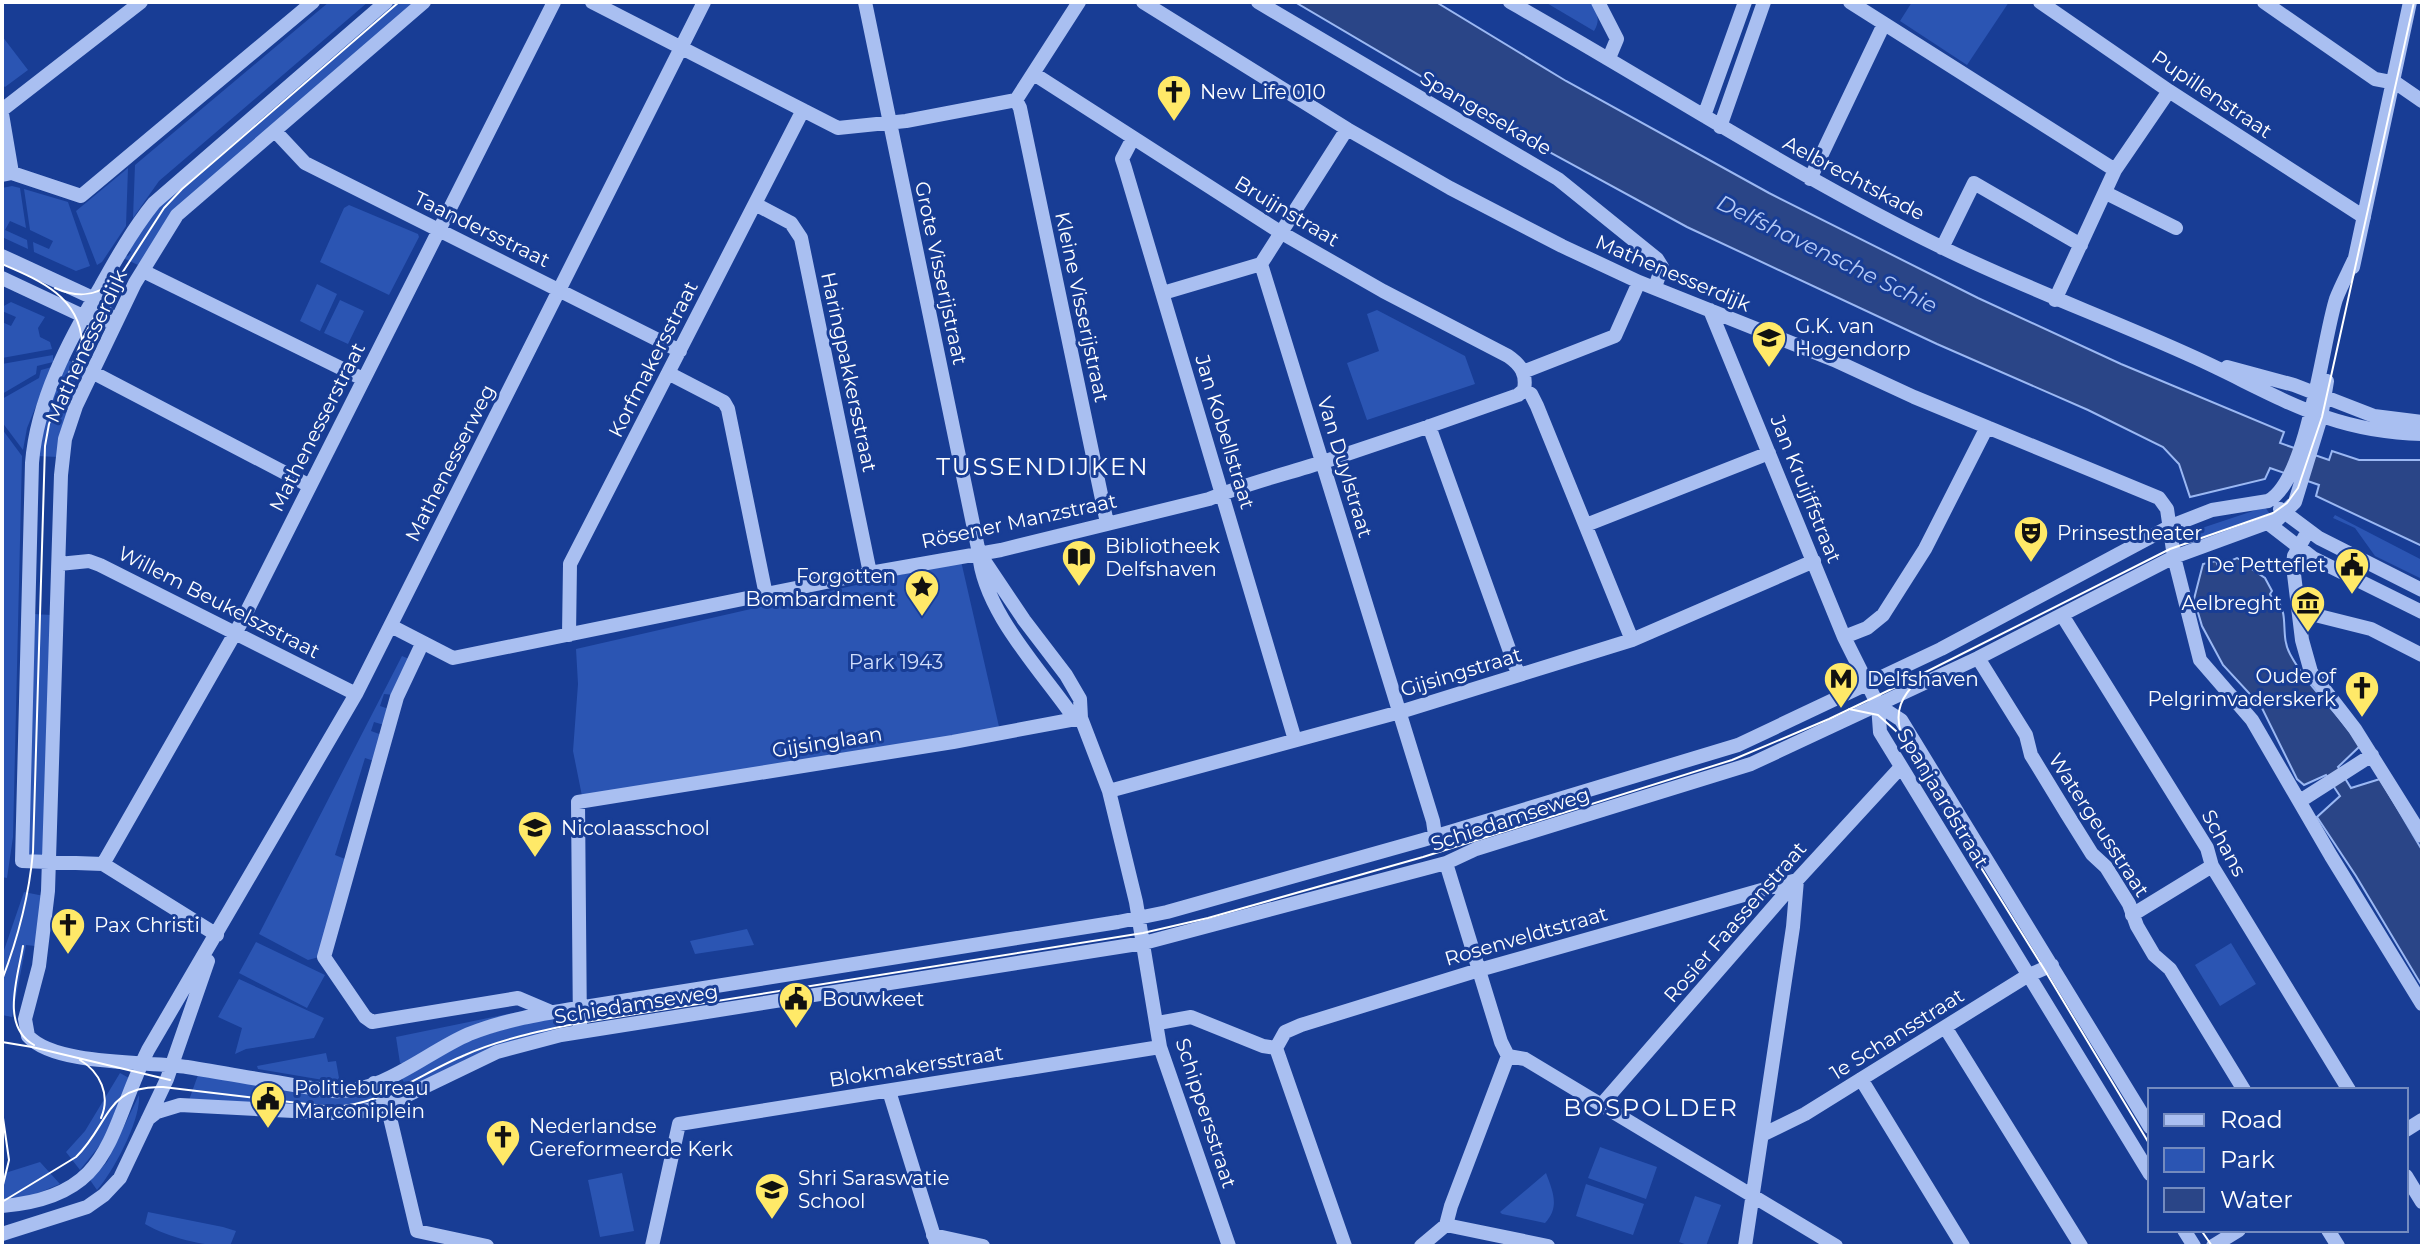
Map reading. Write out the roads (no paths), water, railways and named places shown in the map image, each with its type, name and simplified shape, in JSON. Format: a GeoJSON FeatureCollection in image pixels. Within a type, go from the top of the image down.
{"type":"FeatureCollection","features":[{"type":"Feature","properties":{"kind":"street"},"geometry":{"type":"LineString","coordinates":[[141,2],[2,112],[7,174],[81,196],[313,2]]}},
{"type":"Feature","properties":{"kind":"street","name":"Mathenesserdijk"},"geometry":{"type":"LineString","coordinates":[[50,861],[22,861],[33,446],[39,418],[83,316],[139,220],[154,203],[386,2]]}},
{"type":"Feature","properties":{"kind":"street","name":"Mathenesserdijk"},"geometry":{"type":"LineString","coordinates":[[25,1019],[39,966],[50,861],[61,475],[65,439],[72,415],[115,322],[180,212],[424,2]]}},
{"type":"Feature","properties":{"kind":"street","name":"Mathenesserstraat"},"geometry":{"type":"LineString","coordinates":[[103,864],[235,633],[554,2]]}},
{"type":"Feature","properties":{"kind":"street"},"geometry":{"type":"LineString","coordinates":[[592,2],[838,128],[850,129],[1016,100],[1079,2]]}},
{"type":"Feature","properties":{"kind":"street","name":"Mathenesserweg"},"geometry":{"type":"LineString","coordinates":[[2,1206],[53,1198],[92,1170],[108,1148],[142,1063],[356,694],[704,2]]}},
{"type":"Feature","properties":{"kind":"street","name":"Grote Visserijstraat"},"geometry":{"type":"LineString","coordinates":[[865,2],[979,553],[1080,699],[1081,718],[1109,791],[1140,917]]}},
{"type":"Feature","properties":{"kind":"street","name":"Mathenesserdijk"},"geometry":{"type":"LineString","coordinates":[[1143,2],[1347,129],[1521,226],[1639,282],[2154,496],[2165,505],[2171,526],[2174,557],[2200,660],[2248,714],[2422,1004]]}},
{"type":"Feature","properties":{"kind":"street","name":"Spangesekade"},"geometry":{"type":"LineString","coordinates":[[1258,2],[1558,179],[1657,259],[1662,267],[1655,287]]}},
{"type":"Feature","properties":{"kind":"street","name":"Aelbrechtskade"},"geometry":{"type":"LineString","coordinates":[[1510,2],[1810,179],[1942,248],[2055,300],[2196,358],[2315,414],[2364,429],[2422,434]]}},
{"type":"Feature","properties":{"kind":"street"},"geometry":{"type":"LineString","coordinates":[[1598,2],[1617,39],[1609,58]]}},
{"type":"Feature","properties":{"kind":"street"},"geometry":{"type":"LineString","coordinates":[[1704,116],[1745,2]]}},
{"type":"Feature","properties":{"kind":"street"},"geometry":{"type":"LineString","coordinates":[[1720,127],[1764,2]]}},
{"type":"Feature","properties":{"kind":"street"},"geometry":{"type":"LineString","coordinates":[[1850,2],[2115,170]]}},
{"type":"Feature","properties":{"kind":"street","name":"Pupillenstraat"},"geometry":{"type":"LineString","coordinates":[[2040,2],[2061,8],[2169,91],[2364,217]]}},
{"type":"Feature","properties":{"kind":"street"},"geometry":{"type":"LineString","coordinates":[[2265,2],[2375,79],[2393,83],[2422,101]]}},
{"type":"Feature","properties":{"kind":"street"},"geometry":{"type":"LineString","coordinates":[[2286,514],[2295,502],[2296,477],[2315,414],[2336,299],[2354,260],[2410,2]]}},
{"type":"Feature","properties":{"kind":"street"},"geometry":{"type":"LineString","coordinates":[[1810,179],[1884,24]]}},
{"type":"Feature","properties":{"kind":"street","name":"Bruijnstraat"},"geometry":{"type":"LineString","coordinates":[[1034,74],[1280,232],[1383,291],[1508,356],[1518,363],[1523,372]]}},
{"type":"Feature","properties":{"kind":"street"},"geometry":{"type":"LineString","coordinates":[[2055,300],[2115,170],[2169,91]]}},
{"type":"Feature","properties":{"kind":"street","name":"Kleine Visserijstraat"},"geometry":{"type":"LineString","coordinates":[[1016,100],[1107,523]]}},
{"type":"Feature","properties":{"kind":"street","name":"Korfmakersstraat"},"geometry":{"type":"LineString","coordinates":[[569,635],[570,564],[803,110]]}},
{"type":"Feature","properties":{"kind":"street"},"geometry":{"type":"LineString","coordinates":[[1163,293],[1261,264],[1347,129]]}},
{"type":"Feature","properties":{"kind":"street","name":"Taandersstraat"},"geometry":{"type":"LineString","coordinates":[[275,131],[305,163],[680,351]]}},
{"type":"Feature","properties":{"kind":"street","name":"Jan Kobellstraat"},"geometry":{"type":"LineString","coordinates":[[1133,138],[1122,159],[1295,740]]}},
{"type":"Feature","properties":{"kind":"street"},"geometry":{"type":"LineString","coordinates":[[1942,248],[1974,183],[2081,245]]}},
{"type":"Feature","properties":{"kind":"street"},"geometry":{"type":"LineString","coordinates":[[2106,193],[2176,228]]}},
{"type":"Feature","properties":{"kind":"street","name":"Haringpakkersstraat"},"geometry":{"type":"LineString","coordinates":[[755,204],[791,223],[801,238],[870,573]]}},
{"type":"Feature","properties":{"kind":"street"},"geometry":{"type":"LineString","coordinates":[[2,256],[93,298],[115,322]]}},
{"type":"Feature","properties":{"kind":"street","name":"Van Duylstraat"},"geometry":{"type":"LineString","coordinates":[[1261,264],[1435,835]]}},
{"type":"Feature","properties":{"kind":"street"},"geometry":{"type":"LineString","coordinates":[[143,271],[363,379]]}},
{"type":"Feature","properties":{"kind":"street"},"geometry":{"type":"LineString","coordinates":[[2,278],[83,316],[115,322]]}},
{"type":"Feature","properties":{"kind":"street"},"geometry":{"type":"LineString","coordinates":[[1632,640],[1537,406],[1531,394],[1524,390],[1523,372],[1615,336],[1639,282]]}},
{"type":"Feature","properties":{"kind":"street","name":"Jan Kruijffstraat"},"geometry":{"type":"LineString","coordinates":[[1710,310],[1844,637],[1866,683]]}},
{"type":"Feature","properties":{"kind":"street","name":"Aelbrechtskade"},"geometry":{"type":"LineString","coordinates":[[2196,358],[2319,395],[2374,416],[2415,422]]}},
{"type":"Feature","properties":{"kind":"street"},"geometry":{"type":"LineString","coordinates":[[92,372],[310,486]]}},
{"type":"Feature","properties":{"kind":"street"},"geometry":{"type":"LineString","coordinates":[[668,373],[724,402],[728,409],[766,595]]}},
{"type":"Feature","properties":{"kind":"street","name":"Rösener Manzstraat"},"geometry":{"type":"LineString","coordinates":[[391,626],[453,658],[979,553],[1223,493],[1429,426],[1518,395],[1524,390]]}},
{"type":"Feature","properties":{"kind":"street"},"geometry":{"type":"LineString","coordinates":[[2415,422],[2422,411]]}},
{"type":"Feature","properties":{"kind":"street"},"geometry":{"type":"LineString","coordinates":[[1429,426],[1518,674]]}},
{"type":"Feature","properties":{"kind":"street"},"geometry":{"type":"LineString","coordinates":[[1844,637],[1867,628],[1883,615],[1925,549],[1987,427]]}},
{"type":"Feature","properties":{"kind":"street"},"geometry":{"type":"LineString","coordinates":[[1586,525],[1769,453]]}},
{"type":"Feature","properties":{"kind":"street"},"geometry":{"type":"LineString","coordinates":[[2296,477],[2268,501],[2326,542],[2422,590]]}},
{"type":"Feature","properties":{"kind":"street","name":"Schiedamseweg"},"geometry":{"type":"LineString","coordinates":[[25,1019],[28,1036],[49,1049],[120,1064],[172,1065],[336,1091],[374,1083],[469,1034],[551,1012],[1140,917],[1243,891],[1738,745],[1971,634],[2171,526],[2226,506],[2268,501]]}},
{"type":"Feature","properties":{"kind":"street","name":"Schiedamseweg"},"geometry":{"type":"LineString","coordinates":[[148,1119],[157,1112],[180,1105],[347,1113],[387,1105],[497,1052],[580,1032],[1144,943],[1446,863],[1476,849],[1741,768],[1978,658],[2174,557],[2269,524],[2286,514]]}},
{"type":"Feature","properties":{"kind":"street"},"geometry":{"type":"LineString","coordinates":[[2269,524],[2298,548],[2422,612]]}},
{"type":"Feature","properties":{"kind":"street"},"geometry":{"type":"LineString","coordinates":[[2308,531],[2298,548],[2293,566],[2302,640],[2316,681],[2375,761],[2422,836]]}},
{"type":"Feature","properties":{"kind":"street","name":"Willem Beukelszstraat"},"geometry":{"type":"LineString","coordinates":[[59,564],[89,561],[100,565],[356,694]]}},
{"type":"Feature","properties":{"kind":"street","name":"Gijsingstraat"},"geometry":{"type":"LineString","coordinates":[[1109,791],[1400,712],[1632,640],[1814,561]]}},
{"type":"Feature","properties":{"kind":"street"},"geometry":{"type":"LineString","coordinates":[[2299,611],[2371,629],[2422,655]]}},
{"type":"Feature","properties":{"kind":"street","name":"Schans"},"geometry":{"type":"LineString","coordinates":[[2062,615],[2207,848],[2212,866],[2348,1088]]}},
{"type":"Feature","properties":{"kind":"street","name":"Schiedamseweg"},"geometry":{"type":"LineString","coordinates":[[422,644],[397,697],[323,956],[368,1020],[386,1021],[518,998],[551,1012]]}},
{"type":"Feature","properties":{"kind":"street","name":"Watergeusstraat"},"geometry":{"type":"LineString","coordinates":[[1978,658],[2026,735],[2038,767],[2092,854],[2106,867],[2129,904],[2154,955],[2170,969],[2243,1088]]}},
{"type":"Feature","properties":{"kind":"street"},"geometry":{"type":"LineString","coordinates":[[1866,683],[1878,705]]}},
{"type":"Feature","properties":{"kind":"street","name":"Spanjaardstraat"},"geometry":{"type":"LineString","coordinates":[[1878,705],[1880,732],[1900,768],[2148,1171]]}},
{"type":"Feature","properties":{"kind":"street","name":"Spanjaardstraat"},"geometry":{"type":"LineString","coordinates":[[1878,705],[1901,720],[2148,1124]]}},
{"type":"Feature","properties":{"kind":"street","name":"Gijsinglaan"},"geometry":{"type":"LineString","coordinates":[[578,1008],[578,802],[982,737],[1081,718]]}},
{"type":"Feature","properties":{"kind":"street"},"geometry":{"type":"LineString","coordinates":[[2302,805],[2375,761]]}},
{"type":"Feature","properties":{"kind":"street","name":"Rosier Faassenstraat"},"geometry":{"type":"LineString","coordinates":[[1602,1104],[1797,880],[1900,768]]}},
{"type":"Feature","properties":{"kind":"street"},"geometry":{"type":"LineString","coordinates":[[50,861],[103,864],[217,935]]}},
{"type":"Feature","properties":{"kind":"street"},"geometry":{"type":"LineString","coordinates":[[1421,1246],[1446,1225],[1508,1056],[1446,863]]}},
{"type":"Feature","properties":{"kind":"street"},"geometry":{"type":"LineString","coordinates":[[2132,915],[2212,866]]}},
{"type":"Feature","properties":{"kind":"street"},"geometry":{"type":"LineString","coordinates":[[1745,1246],[1791,942],[1797,880]]}},
{"type":"Feature","properties":{"kind":"street","name":"Rosenveldtstraat"},"geometry":{"type":"LineString","coordinates":[[1276,1048],[1285,1032],[1301,1025],[1479,970],[1797,880]]}},
{"type":"Feature","properties":{"kind":"street"},"geometry":{"type":"LineString","coordinates":[[1140,917],[1144,943]]}},
{"type":"Feature","properties":{"kind":"street","name":"Mathenesserweg"},"geometry":{"type":"LineString","coordinates":[[2,1234],[64,1216],[97,1202],[123,1173],[172,1065],[217,935]]}},
{"type":"Feature","properties":{"kind":"street","name":"Schippersstraat"},"geometry":{"type":"LineString","coordinates":[[1144,943],[1160,1047],[1229,1246]]}},
{"type":"Feature","properties":{"kind":"street","name":"1e Schansstraat"},"geometry":{"type":"LineString","coordinates":[[1762,1135],[1805,1114],[2027,976],[2052,965]]}},
{"type":"Feature","properties":{"kind":"street"},"geometry":{"type":"LineString","coordinates":[[578,1008],[580,1032]]}},
{"type":"Feature","properties":{"kind":"street"},"geometry":{"type":"LineString","coordinates":[[1158,1023],[1191,1017],[1263,1046],[1276,1048],[1345,1246]]}},
{"type":"Feature","properties":{"kind":"street"},"geometry":{"type":"LineString","coordinates":[[1945,1027],[2081,1246]]}},
{"type":"Feature","properties":{"kind":"street","name":"Blokmakersstraat"},"geometry":{"type":"LineString","coordinates":[[652,1246],[679,1124],[1160,1047]]}},
{"type":"Feature","properties":{"kind":"street"},"geometry":{"type":"LineString","coordinates":[[1508,1056],[1525,1059],[1836,1246]]}},
{"type":"Feature","properties":{"kind":"street"},"geometry":{"type":"LineString","coordinates":[[1861,1079],[1963,1246]]}},
{"type":"Feature","properties":{"kind":"street"},"geometry":{"type":"LineString","coordinates":[[374,1083],[387,1105],[417,1231],[487,1246]]}},
{"type":"Feature","properties":{"kind":"street"},"geometry":{"type":"LineString","coordinates":[[889,1091],[935,1240],[983,1246]]}},
{"type":"Feature","properties":{"kind":"street"},"geometry":{"type":"LineString","coordinates":[[2408,1179],[2422,1202]]}},
{"type":"Feature","properties":{"kind":"street"},"geometry":{"type":"LineString","coordinates":[[1446,1225],[1548,1246]]}},
{"type":"Feature","properties":{"kind":"street"},"geometry":{"type":"LineString","coordinates":[[2217,1241],[2235,1232]]}},
{"type":"Feature","properties":{"kind":"water","name":"Delfshavensche Schie"},"geometry":{"type":"Polygon","coordinates":[[[1295,2],[1436,2],[1566,81],[1769,193],[1978,298],[2121,364],[2284,432],[2280,443],[2329,460],[2332,451],[2359,460],[2422,460],[2422,546],[2316,496],[2319,485],[2270,468],[2265,479],[2190,497],[2179,464],[2163,447],[1687,227],[1551,153],[1295,2]]]}},
{"type":"Feature","properties":{"kind":"water"},"geometry":{"type":"Polygon","coordinates":[[[2237,558],[2265,578],[2274,602],[2278,601],[2281,607],[2290,654],[2360,746],[2338,767],[2351,788],[2380,779],[2422,850],[2422,986],[2317,817],[2340,796],[2326,775],[2304,785],[2297,779],[2261,706],[2223,665],[2202,626],[2194,599],[2203,564],[2216,561],[2218,566],[2237,558]]]}},
{"type":"Feature","properties":{"kind":"tram line"},"geometry":{"type":"LineString","coordinates":[[2,980],[22,917],[33,852],[45,446],[49,424],[82,340],[164,208],[182,189],[399,2]]}},
{"type":"Feature","properties":{"kind":"tram line"},"geometry":{"type":"LineString","coordinates":[[2,1202],[76,1157],[110,1109],[130,1092],[144,1088],[163,1087],[332,1107],[350,1105],[384,1095],[479,1049],[535,1032],[1143,933],[1208,918],[1423,857],[1732,760],[1902,684],[2170,549],[2273,513],[2287,503],[2298,488],[2322,417],[2414,2]]}},
{"type":"Feature","properties":{"kind":"tram line"},"geometry":{"type":"LineString","coordinates":[[2,264],[30,276],[65,301],[79,326],[82,342]]}},
{"type":"Feature","properties":{"kind":"tram line"},"geometry":{"type":"LineString","coordinates":[[55,288],[86,294],[114,281]]}},
{"type":"Feature","properties":{"kind":"tram line"},"geometry":{"type":"LineString","coordinates":[[1901,733],[1898,718],[1901,704],[1918,680]]}},
{"type":"Feature","properties":{"kind":"tram line"},"geometry":{"type":"LineString","coordinates":[[1849,709],[1878,715],[1896,731],[2148,1142]]}},
{"type":"Feature","properties":{"kind":"tram line"},"geometry":{"type":"LineString","coordinates":[[23,946],[15,986],[14,1014],[24,1037],[34,1045]]}},
{"type":"Feature","properties":{"kind":"tram line"},"geometry":{"type":"LineString","coordinates":[[2,1042],[170,1080]]}},
{"type":"Feature","properties":{"kind":"tram line"},"geometry":{"type":"LineString","coordinates":[[80,1060],[93,1071],[102,1085],[105,1101],[101,1118]]}},
{"type":"Feature","properties":{"kind":"tram line"},"geometry":{"type":"LineString","coordinates":[[2,1111],[9,1160],[2,1189]]}},
{"type":"Feature","properties":{"kind":"tram line"},"geometry":{"type":"LineString","coordinates":[[2202,1232],[2212,1246]]}},
{"type":"Feature","properties":{"kind":"place","name":"New Life 010"},"geometry":{"type":"Point","coordinates":[1174,123]}},
{"type":"Feature","properties":{"kind":"place","name":"G.K. van Hogendorp"},"geometry":{"type":"Point","coordinates":[1769,369]}},
{"type":"Feature","properties":{"kind":"place","name":"Prinsestheater"},"geometry":{"type":"Point","coordinates":[2031,564]}},
{"type":"Feature","properties":{"kind":"place","name":"Bibliotheek Delfshaven"},"geometry":{"type":"Point","coordinates":[1079,588]}},
{"type":"Feature","properties":{"kind":"place","name":"De Petteflet"},"geometry":{"type":"Point","coordinates":[2352,596]}},
{"type":"Feature","properties":{"kind":"place","name":"Forgotten Bombardment"},"geometry":{"type":"Point","coordinates":[922,618]}},
{"type":"Feature","properties":{"kind":"place","name":"Aelbreght"},"geometry":{"type":"Point","coordinates":[2308,634]}},
{"type":"Feature","properties":{"kind":"place","name":"Delfshaven"},"geometry":{"type":"Point","coordinates":[1841,710]}},
{"type":"Feature","properties":{"kind":"place","name":"Oude of Pelgrimvaderskerk"},"geometry":{"type":"Point","coordinates":[2362,719]}},
{"type":"Feature","properties":{"kind":"place","name":"Nicolaasschool"},"geometry":{"type":"Point","coordinates":[535,859]}},
{"type":"Feature","properties":{"kind":"place","name":"Pax Christi"},"geometry":{"type":"Point","coordinates":[68,956]}},
{"type":"Feature","properties":{"kind":"place","name":"Bouwkeet"},"geometry":{"type":"Point","coordinates":[796,1030]}},
{"type":"Feature","properties":{"kind":"place","name":"Politiebureau Marconiplein"},"geometry":{"type":"Point","coordinates":[268,1130]}},
{"type":"Feature","properties":{"kind":"place","name":"Nederlandse Gereformeerde Kerk"},"geometry":{"type":"Point","coordinates":[503,1168]}},
{"type":"Feature","properties":{"kind":"place","name":"Shri Saraswatie School"},"geometry":{"type":"Point","coordinates":[772,1221]}},
{"type":"Feature","properties":{"kind":"district","name":"TUSSENDIJKEN"},"geometry":{"type":"Point","coordinates":[1043,466]}},
{"type":"Feature","properties":{"kind":"district","name":"BOSPOLDER"},"geometry":{"type":"Point","coordinates":[1651,1107]}},
{"type":"Feature","properties":{"kind":"park label","name":"Park 1943"},"geometry":{"type":"Point","coordinates":[896,662]}}]}
